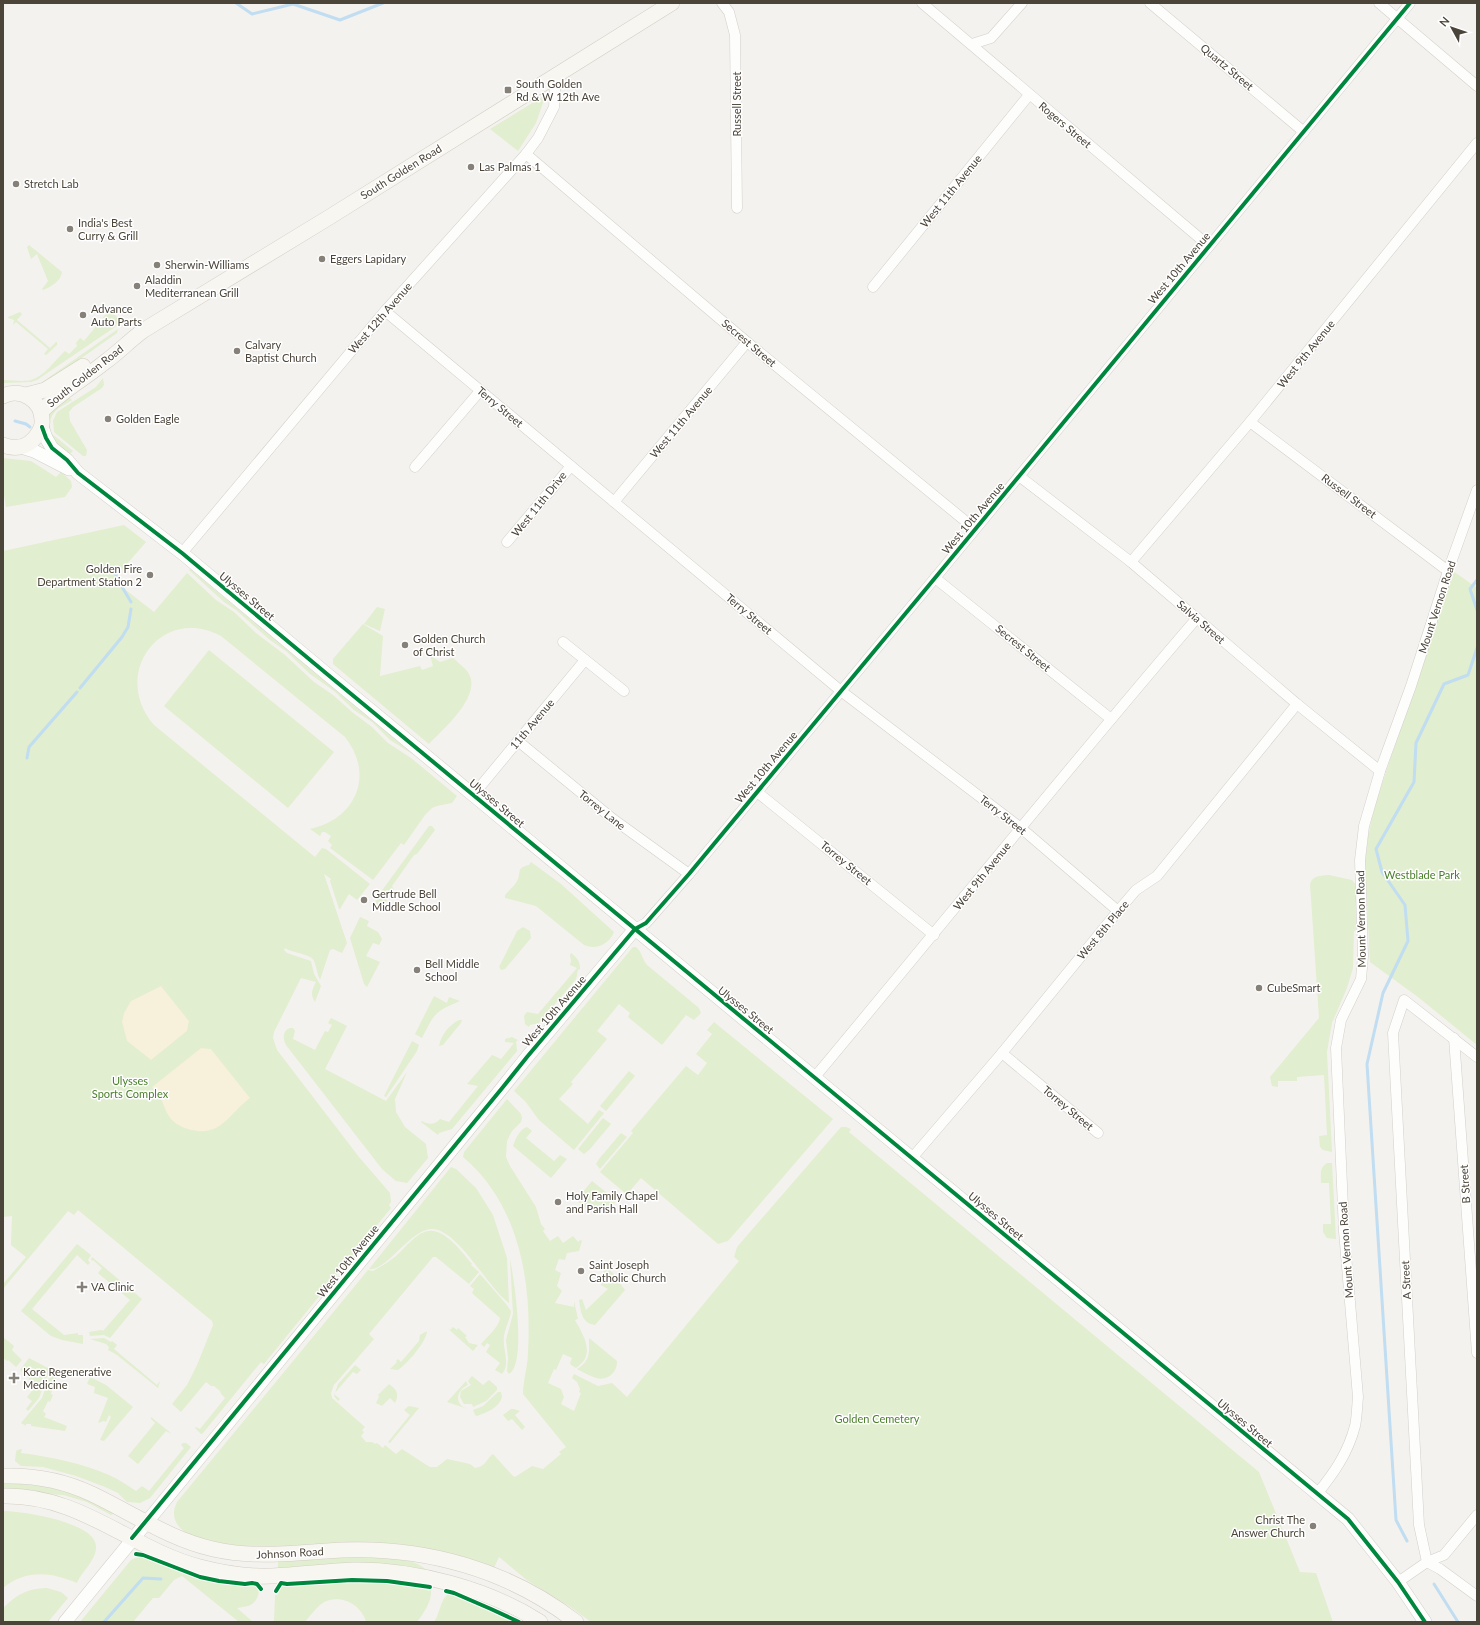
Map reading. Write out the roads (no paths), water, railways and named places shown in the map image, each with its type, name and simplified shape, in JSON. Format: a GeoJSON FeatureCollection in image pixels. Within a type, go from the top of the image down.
{"type":"FeatureCollection","features":[{"type":"Feature","properties":{"kind":"main road","name":"South Golden Road"},"geometry":{"type":"LineString","coordinates":[[3,396],[18,393],[26,395],[45,390],[99,356],[130,340],[328,218],[672,3]]}},
{"type":"Feature","properties":{"kind":"main road","name":"South Golden Road"},"geometry":{"type":"LineString","coordinates":[[41,412],[66,390],[106,362],[130,340]]}},
{"type":"Feature","properties":{"kind":"main road"},"geometry":{"type":"LineString","coordinates":[[3,445],[11,448],[29,444],[35,439],[42,427],[43,419],[36,402],[26,395]]}},
{"type":"Feature","properties":{"kind":"main road","name":"Johnson Road"},"geometry":{"type":"LineString","coordinates":[[3,1476],[28,1477],[54,1481],[72,1486],[91,1494],[160,1530],[195,1544],[236,1553],[274,1555],[368,1550],[444,1558],[491,1573],[510,1582],[550,1604],[576,1622]]}},
{"type":"Feature","properties":{"kind":"main road","name":"Johnson Road"},"geometry":{"type":"LineString","coordinates":[[3,1496],[27,1498],[64,1506],[97,1520],[182,1561],[221,1572],[272,1576],[354,1570],[390,1572],[441,1581],[474,1590],[504,1602],[540,1622]]}},
{"type":"Feature","properties":{"kind":"street","name":"Russell Street"},"geometry":{"type":"LineString","coordinates":[[722,3],[729,12],[735,36],[737,208]]}},
{"type":"Feature","properties":{"kind":"street","name":"Rogers Street"},"geometry":{"type":"LineString","coordinates":[[922,3],[1209,246]]}},
{"type":"Feature","properties":{"kind":"street"},"geometry":{"type":"LineString","coordinates":[[972,44],[991,38],[1022,3]]}},
{"type":"Feature","properties":{"kind":"street","name":"Quartz Street"},"geometry":{"type":"LineString","coordinates":[[1150,3],[1304,132]]}},
{"type":"Feature","properties":{"kind":"street"},"geometry":{"type":"LineString","coordinates":[[1379,3],[1477,86]]}},
{"type":"Feature","properties":{"kind":"street","name":"West 10th Avenue"},"geometry":{"type":"LineString","coordinates":[[65,1622],[132,1538],[504,1088],[527,1057],[635,929],[646,922],[689,874],[1410,3]]}},
{"type":"Feature","properties":{"kind":"street","name":"West 12th Avenue"},"geometry":{"type":"LineString","coordinates":[[182,553],[259,463],[384,311],[526,154],[538,138],[554,107],[556,75]]}},
{"type":"Feature","properties":{"kind":"street","name":"West 11th Avenue"},"geometry":{"type":"LineString","coordinates":[[873,287],[1029,95]]}},
{"type":"Feature","properties":{"kind":"street","name":"West 9th Avenue"},"geometry":{"type":"LineString","coordinates":[[1131,562],[1250,422],[1477,143]]}},
{"type":"Feature","properties":{"kind":"street","name":"Secrest Street"},"geometry":{"type":"LineString","coordinates":[[526,154],[747,342],[975,530]]}},
{"type":"Feature","properties":{"kind":"street","name":"Terry Street"},"geometry":{"type":"LineString","coordinates":[[384,311],[841,691],[1021,828],[1118,911]]}},
{"type":"Feature","properties":{"kind":"street","name":"West 11th Avenue"},"geometry":{"type":"LineString","coordinates":[[614,502],[747,342]]}},
{"type":"Feature","properties":{"kind":"street"},"geometry":{"type":"LineString","coordinates":[[415,467],[480,391]]}},
{"type":"Feature","properties":{"kind":"street","name":"Russell Street"},"geometry":{"type":"LineString","coordinates":[[1250,422],[1448,571]]}},
{"type":"Feature","properties":{"kind":"street","name":"Ulysses Street"},"geometry":{"type":"LineString","coordinates":[[42,427],[52,448],[67,460],[78,473]]}},
{"type":"Feature","properties":{"kind":"street","name":"Ulysses Street"},"geometry":{"type":"LineString","coordinates":[[21,447],[34,451],[78,473],[182,553],[474,790],[635,929],[1348,1519],[1398,1582],[1425,1622]]}},
{"type":"Feature","properties":{"kind":"street","name":"West 11th Drive"},"geometry":{"type":"LineString","coordinates":[[508,542],[571,466]]}},
{"type":"Feature","properties":{"kind":"street","name":"Salvia Street"},"geometry":{"type":"LineString","coordinates":[[1019,476],[1131,562],[1297,704],[1380,771]]}},
{"type":"Feature","properties":{"kind":"street","name":"Mount Vernon Road"},"geometry":{"type":"LineString","coordinates":[[1317,1494],[1338,1467],[1349,1443],[1355,1424],[1358,1398],[1344,1231],[1336,1048],[1342,1020],[1361,979],[1360,860],[1364,826],[1380,771],[1411,686],[1448,571],[1477,490]]}},
{"type":"Feature","properties":{"kind":"street","name":"Secrest Street"},"geometry":{"type":"LineString","coordinates":[[935,578],[1111,719]]}},
{"type":"Feature","properties":{"kind":"street","name":"West 9th Avenue"},"geometry":{"type":"LineString","coordinates":[[814,1078],[934,935],[1111,719],[1197,618]]}},
{"type":"Feature","properties":{"kind":"street"},"geometry":{"type":"LineString","coordinates":[[564,642],[624,691]]}},
{"type":"Feature","properties":{"kind":"street","name":"11th Avenue"},"geometry":{"type":"LineString","coordinates":[[474,790],[518,741],[585,660]]}},
{"type":"Feature","properties":{"kind":"street","name":"West 8th Place"},"geometry":{"type":"LineString","coordinates":[[912,1158],[1002,1053],[1136,890],[1157,876],[1297,704]]}},
{"type":"Feature","properties":{"kind":"street","name":"Torrey Lane"},"geometry":{"type":"LineString","coordinates":[[518,741],[612,819],[689,874]]}},
{"type":"Feature","properties":{"kind":"street","name":"Torrey Street"},"geometry":{"type":"LineString","coordinates":[[757,792],[934,935]]}},
{"type":"Feature","properties":{"kind":"street","name":"A Street"},"geometry":{"type":"LineString","coordinates":[[1427,1562],[1419,1524],[1393,1033],[1404,1000],[1454,1038]]}},
{"type":"Feature","properties":{"kind":"street"},"geometry":{"type":"LineString","coordinates":[[1454,1038],[1477,1057]]}},
{"type":"Feature","properties":{"kind":"street","name":"B Street"},"geometry":{"type":"LineString","coordinates":[[1454,1038],[1477,1353]]}},
{"type":"Feature","properties":{"kind":"street","name":"Torrey Street"},"geometry":{"type":"LineString","coordinates":[[1002,1053],[1098,1132]]}},
{"type":"Feature","properties":{"kind":"street"},"geometry":{"type":"LineString","coordinates":[[1398,1582],[1427,1562],[1444,1555],[1477,1515]]}},
{"type":"Feature","properties":{"kind":"street"},"geometry":{"type":"LineString","coordinates":[[1427,1562],[1477,1596]]}},
{"type":"Feature","properties":{"kind":"waterway"},"geometry":{"type":"LineString","coordinates":[[236,3],[252,14],[293,4],[340,20],[383,3]]}},
{"type":"Feature","properties":{"kind":"waterway"},"geometry":{"type":"LineString","coordinates":[[15,421],[26,424],[30,427]]}},
{"type":"Feature","properties":{"kind":"waterway"},"geometry":{"type":"LineString","coordinates":[[119,567],[115,573],[131,602]]}},
{"type":"Feature","properties":{"kind":"waterway"},"geometry":{"type":"LineString","coordinates":[[1477,580],[1470,589],[1477,610]]}},
{"type":"Feature","properties":{"kind":"waterway"},"geometry":{"type":"LineString","coordinates":[[80,688],[122,637],[128,627],[131,609]]}},
{"type":"Feature","properties":{"kind":"waterway"},"geometry":{"type":"LineString","coordinates":[[1407,1541],[1396,1520],[1367,1064],[1383,993],[1408,941],[1405,905],[1382,872],[1376,849],[1414,782],[1416,743],[1444,684],[1468,675],[1477,648]]}},
{"type":"Feature","properties":{"kind":"waterway"},"geometry":{"type":"LineString","coordinates":[[27,758],[29,747],[77,692]]}},
{"type":"Feature","properties":{"kind":"waterway"},"geometry":{"type":"LineString","coordinates":[[104,1622],[143,1578],[161,1579]]}},
{"type":"Feature","properties":{"kind":"waterway"},"geometry":{"type":"LineString","coordinates":[[1434,1584],[1458,1622]]}},
{"type":"Feature","properties":{"kind":"place","name":"South Golden Rd & W 12th Ave"},"geometry":{"type":"Point","coordinates":[508,90]}},
{"type":"Feature","properties":{"kind":"place","name":"Las Palmas 1"},"geometry":{"type":"Point","coordinates":[471,167]}},
{"type":"Feature","properties":{"kind":"place","name":"Stretch Lab"},"geometry":{"type":"Point","coordinates":[16,184]}},
{"type":"Feature","properties":{"kind":"place","name":"India's Best Curry & Grill"},"geometry":{"type":"Point","coordinates":[70,229]}},
{"type":"Feature","properties":{"kind":"place","name":"Eggers Lapidary"},"geometry":{"type":"Point","coordinates":[322,259]}},
{"type":"Feature","properties":{"kind":"place","name":"Sherwin-Williams"},"geometry":{"type":"Point","coordinates":[157,265]}},
{"type":"Feature","properties":{"kind":"place","name":"Aladdin Mediterranean Grill"},"geometry":{"type":"Point","coordinates":[137,286]}},
{"type":"Feature","properties":{"kind":"place","name":"Advance Auto Parts"},"geometry":{"type":"Point","coordinates":[83,315]}},
{"type":"Feature","properties":{"kind":"place","name":"Calvary Baptist Church"},"geometry":{"type":"Point","coordinates":[237,351]}},
{"type":"Feature","properties":{"kind":"place","name":"Golden Eagle"},"geometry":{"type":"Point","coordinates":[108,419]}},
{"type":"Feature","properties":{"kind":"place","name":"Golden Fire Department Station 2"},"geometry":{"type":"Point","coordinates":[150,575]}},
{"type":"Feature","properties":{"kind":"place","name":"Golden Church of Christ"},"geometry":{"type":"Point","coordinates":[405,645]}},
{"type":"Feature","properties":{"kind":"place","name":"Gertrude Bell Middle School"},"geometry":{"type":"Point","coordinates":[364,900]}},
{"type":"Feature","properties":{"kind":"place","name":"Bell Middle School"},"geometry":{"type":"Point","coordinates":[417,970]}},
{"type":"Feature","properties":{"kind":"place","name":"CubeSmart"},"geometry":{"type":"Point","coordinates":[1259,988]}},
{"type":"Feature","properties":{"kind":"place","name":"Holy Family Chapel and Parish Hall"},"geometry":{"type":"Point","coordinates":[558,1202]}},
{"type":"Feature","properties":{"kind":"place","name":"Saint Joseph Catholic Church"},"geometry":{"type":"Point","coordinates":[581,1271]}},
{"type":"Feature","properties":{"kind":"place","name":"VA Clinic"},"geometry":{"type":"Point","coordinates":[82,1287]}},
{"type":"Feature","properties":{"kind":"place","name":"Kore Regenerative Medicine"},"geometry":{"type":"Point","coordinates":[14,1378]}},
{"type":"Feature","properties":{"kind":"place","name":"Christ The Answer Church"},"geometry":{"type":"Point","coordinates":[1313,1526]}},
{"type":"Feature","properties":{"kind":"park label","name":"Westblade Park"},"geometry":{"type":"Point","coordinates":[1422,875]}},
{"type":"Feature","properties":{"kind":"park label","name":"Ulysses Sports Complex"},"geometry":{"type":"Point","coordinates":[130,1087]}},
{"type":"Feature","properties":{"kind":"park label","name":"Golden Cemetery"},"geometry":{"type":"Point","coordinates":[877,1419]}}]}
